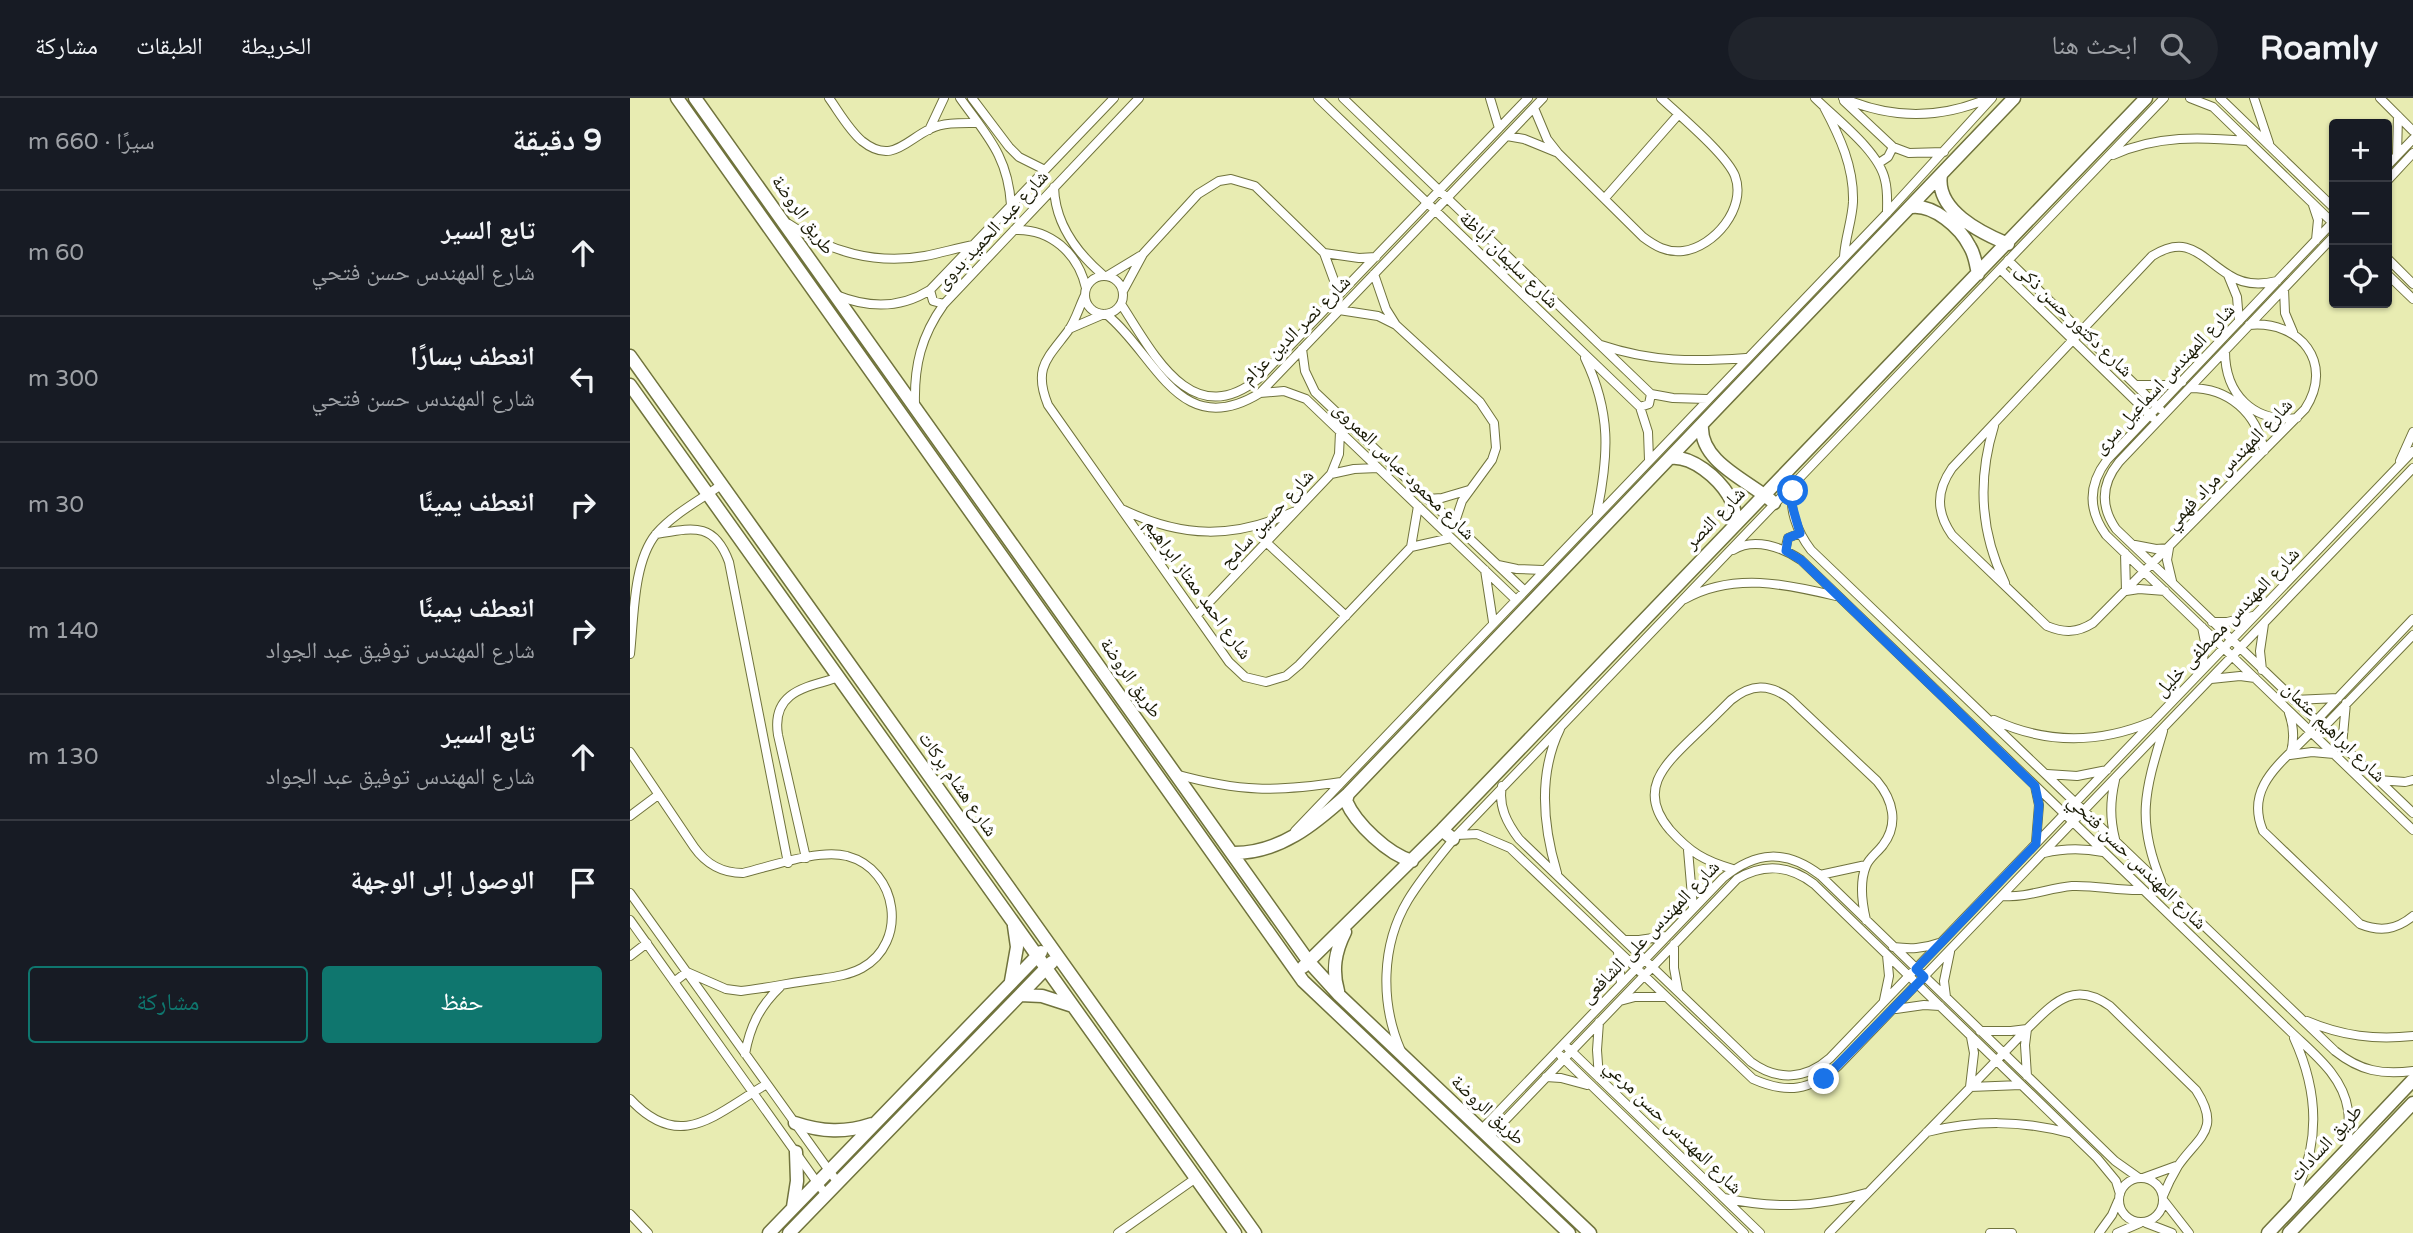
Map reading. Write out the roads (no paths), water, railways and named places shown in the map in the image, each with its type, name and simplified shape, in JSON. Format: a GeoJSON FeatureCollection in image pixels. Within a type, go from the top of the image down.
{"type":"FeatureCollection","features":[{"type":"Feature","properties":{"kind":"street","name":"طريق الروضة"},"geometry":{"type":"LineString","coordinates":[[677,98],[1297,973],[1321,999],[1568,1232]]}},
{"type":"Feature","properties":{"kind":"street","name":"طريق الروضة"},"geometry":{"type":"LineString","coordinates":[[695,98],[1309,962],[1339,995],[1590,1233]]}},
{"type":"Feature","properties":{"kind":"street"},"geometry":{"type":"LineString","coordinates":[[829,98],[860,139],[878,149],[900,149],[929,130],[945,125],[978,123]]}},
{"type":"Feature","properties":{"kind":"street"},"geometry":{"type":"LineString","coordinates":[[929,130],[944,98]]}},
{"type":"Feature","properties":{"kind":"street"},"geometry":{"type":"LineString","coordinates":[[960,98],[999,153],[1006,169],[1011,205]]}},
{"type":"Feature","properties":{"kind":"street"},"geometry":{"type":"LineString","coordinates":[[972,98],[979,102],[1009,148],[1019,157],[1045,170]]}},
{"type":"Feature","properties":{"kind":"street","name":"شارع عبد الحميد بدوى"},"geometry":{"type":"LineString","coordinates":[[836,295],[854,303],[886,305],[917,299],[930,290],[1114,98]]}},
{"type":"Feature","properties":{"kind":"street","name":"شارع عبد الحميد بدوى"},"geometry":{"type":"LineString","coordinates":[[915,407],[918,355],[931,321],[1139,98]]}},
{"type":"Feature","properties":{"kind":"street","name":"شارع سليمان أباظة"},"geometry":{"type":"LineString","coordinates":[[1318,98],[1640,407]]}},
{"type":"Feature","properties":{"kind":"street","name":"شارع سليمان أباظة"},"geometry":{"type":"LineString","coordinates":[[1343,98],[1651,394]]}},
{"type":"Feature","properties":{"kind":"street"},"geometry":{"type":"LineString","coordinates":[[1490,98],[1499,128]]}},
{"type":"Feature","properties":{"kind":"street","name":"شارع نصر الدين عزام"},"geometry":{"type":"LineString","coordinates":[[1121,304],[1179,384],[1191,392],[1205,396],[1233,394],[1258,379],[1526,98]]}},
{"type":"Feature","properties":{"kind":"street","name":"شارع نصر الدين عزام"},"geometry":{"type":"LineString","coordinates":[[1105,314],[1129,336],[1166,384],[1189,402],[1203,406],[1233,406],[1260,393],[1544,98]]}},
{"type":"Feature","properties":{"kind":"street"},"geometry":{"type":"LineString","coordinates":[[1534,108],[1547,139],[1558,153],[1643,237],[1654,245],[1682,251],[1695,248],[1717,232],[1729,219],[1737,199],[1735,175],[1729,164],[1661,98]]}},
{"type":"Feature","properties":{"kind":"street"},"geometry":{"type":"LineString","coordinates":[[1815,98],[1879,163],[1885,178],[1887,213]]}},
{"type":"Feature","properties":{"kind":"street"},"geometry":{"type":"LineString","coordinates":[[1842,98],[1876,110],[1917,115],[1957,110],[1991,98]]}},
{"type":"Feature","properties":{"kind":"street"},"geometry":{"type":"LineString","coordinates":[[1842,98],[1893,147],[1909,153],[1944,152]]}},
{"type":"Feature","properties":{"kind":"street"},"geometry":{"type":"LineString","coordinates":[[1232,853],[1254,851],[1286,840],[1317,821],[1348,794],[1493,622],[1887,213],[1991,98]]}},
{"type":"Feature","properties":{"kind":"street"},"geometry":{"type":"LineString","coordinates":[[1286,840],[1340,782],[1432,696],[1617,513],[2014,98]]}},
{"type":"Feature","properties":{"kind":"street","name":"شارع النصر"},"geometry":{"type":"LineString","coordinates":[[1297,973],[1628,645],[1737,523],[1885,368],[2008,244],[2058,199],[2146,98]]}},
{"type":"Feature","properties":{"kind":"street"},"geometry":{"type":"LineString","coordinates":[[2195,98],[2213,107],[2329,217]]}},
{"type":"Feature","properties":{"kind":"street"},"geometry":{"type":"LineString","coordinates":[[2220,98],[2329,203]]}},
{"type":"Feature","properties":{"kind":"street"},"geometry":{"type":"LineString","coordinates":[[2254,98],[2270,146]]}},
{"type":"Feature","properties":{"kind":"street"},"geometry":{"type":"LineString","coordinates":[[2380,98],[2413,131]]}},
{"type":"Feature","properties":{"kind":"street"},"geometry":{"type":"LineString","coordinates":[[1674,607],[2000,269],[2058,199],[2107,158],[2166,99]]}},
{"type":"Feature","properties":{"kind":"street"},"geometry":{"type":"LineString","coordinates":[[1824,107],[1843,145],[1852,183],[1853,202],[1844,257]]}},
{"type":"Feature","properties":{"kind":"street"},"geometry":{"type":"LineString","coordinates":[[692,119],[704,110]]}},
{"type":"Feature","properties":{"kind":"street"},"geometry":{"type":"LineString","coordinates":[[1605,198],[1678,115]]}},
{"type":"Feature","properties":{"kind":"street"},"geometry":{"type":"LineString","coordinates":[[2397,155],[2398,116]]}},
{"type":"Feature","properties":{"kind":"street"},"geometry":{"type":"LineString","coordinates":[[707,141],[720,132]]}},
{"type":"Feature","properties":{"kind":"street"},"geometry":{"type":"LineString","coordinates":[[1507,136],[1533,141],[1558,153]]}},
{"type":"Feature","properties":{"kind":"street"},"geometry":{"type":"LineString","coordinates":[[2107,158],[2141,144],[2177,138],[2249,142]]}},
{"type":"Feature","properties":{"kind":"street"},"geometry":{"type":"LineString","coordinates":[[2392,160],[2413,138]]}},
{"type":"Feature","properties":{"kind":"street"},"geometry":{"type":"LineString","coordinates":[[1879,163],[1888,157],[1893,147]]}},
{"type":"Feature","properties":{"kind":"street"},"geometry":{"type":"LineString","coordinates":[[2392,177],[2409,162],[2413,153]]}},
{"type":"Feature","properties":{"kind":"street"},"geometry":{"type":"LineString","coordinates":[[1941,175],[1940,184],[1949,205],[1982,234],[2008,244]]}},
{"type":"Feature","properties":{"kind":"street"},"geometry":{"type":"LineString","coordinates":[[1014,230],[1041,232],[1063,247],[1081,272],[1085,292],[1093,310],[1105,314],[1116,310],[1121,304],[1123,290],[1143,254],[1198,194],[1219,181],[1231,179],[1255,186],[1325,253],[1335,283],[1334,301],[1339,310],[1359,311],[1396,325],[1480,402],[1494,423],[1496,448],[1492,460],[1462,500],[1454,525]]}},
{"type":"Feature","properties":{"kind":"street"},"geometry":{"type":"LineString","coordinates":[[1054,187],[1054,200],[1062,226],[1083,256],[1105,275],[1118,281],[1123,290]]}},
{"type":"Feature","properties":{"kind":"street"},"geometry":{"type":"LineString","coordinates":[[2321,195],[2329,197]]}},
{"type":"Feature","properties":{"kind":"street"},"geometry":{"type":"LineString","coordinates":[[2312,202],[2318,220],[2316,240]]}},
{"type":"Feature","properties":{"kind":"street"},"geometry":{"type":"LineString","coordinates":[[1912,207],[1932,209],[1964,238],[1971,248],[1978,274]]}},
{"type":"Feature","properties":{"kind":"street"},"geometry":{"type":"LineString","coordinates":[[783,221],[825,245],[850,254],[875,258],[925,256],[973,245]]}},
{"type":"Feature","properties":{"kind":"street","name":"شارع المهندس اسماعيل سرى"},"geometry":{"type":"LineString","coordinates":[[2233,656],[2098,524],[2092,497],[2094,484],[2107,460],[2329,227]]}},
{"type":"Feature","properties":{"kind":"street","name":"شارع المهندس اسماعيل سرى"},"geometry":{"type":"LineString","coordinates":[[2240,649],[2152,565],[2109,519],[2104,495],[2106,483],[2119,462],[2329,241]]}},
{"type":"Feature","properties":{"kind":"street"},"geometry":{"type":"LineString","coordinates":[[2082,332],[2160,251],[2179,247],[2197,250],[2237,279],[2257,284],[2277,281]]}},
{"type":"Feature","properties":{"kind":"street"},"geometry":{"type":"LineString","coordinates":[[2323,248],[2329,247]]}},
{"type":"Feature","properties":{"kind":"street"},"geometry":{"type":"LineString","coordinates":[[1325,253],[1376,257]]}},
{"type":"Feature","properties":{"kind":"street"},"geometry":{"type":"LineString","coordinates":[[1085,292],[1092,280],[1143,254]]}},
{"type":"Feature","properties":{"kind":"street","name":"شارع دكتور حسن ذكى"},"geometry":{"type":"LineString","coordinates":[[2008,260],[2165,414]]}},
{"type":"Feature","properties":{"kind":"street"},"geometry":{"type":"LineString","coordinates":[[2392,263],[2413,284]]}},
{"type":"Feature","properties":{"kind":"street","name":"شارع دكتور حسن ذكى"},"geometry":{"type":"LineString","coordinates":[[2000,269],[2157,422]]}},
{"type":"Feature","properties":{"kind":"street"},"geometry":{"type":"LineString","coordinates":[[1374,274],[1382,300],[1396,325]]}},
{"type":"Feature","properties":{"kind":"street"},"geometry":{"type":"LineString","coordinates":[[2228,275],[2237,297],[2239,321]]}},
{"type":"Feature","properties":{"kind":"street"},"geometry":{"type":"LineString","coordinates":[[2392,279],[2413,299]]}},
{"type":"Feature","properties":{"kind":"street","name":"شارع المهندس مراد فهمي"},"geometry":{"type":"LineString","coordinates":[[2082,332],[1952,468],[1944,480],[1940,494],[1944,523],[1952,535],[2047,626],[2070,632],[2093,623],[2297,418],[2312,399],[2317,376],[2311,353],[2295,335],[2285,313],[2284,289]]}},
{"type":"Feature","properties":{"kind":"street"},"geometry":{"type":"LineString","coordinates":[[930,290],[933,301],[944,304]]}},
{"type":"Feature","properties":{"kind":"street","name":"شارع احمد ممتاز ابراهيم"},"geometry":{"type":"LineString","coordinates":[[1085,292],[1069,330],[1047,358],[1042,382],[1048,405],[1236,671],[1245,677],[1266,682],[1286,676],[1410,547]]}},
{"type":"Feature","properties":{"kind":"street"},"geometry":{"type":"LineString","coordinates":[[1798,304],[1809,314]]}},
{"type":"Feature","properties":{"kind":"street","name":"شارع احمد ممتاز ابراهيم"},"geometry":{"type":"LineString","coordinates":[[1069,330],[1105,314]]}},
{"type":"Feature","properties":{"kind":"street"},"geometry":{"type":"LineString","coordinates":[[2249,325],[2273,325],[2295,335]]}},
{"type":"Feature","properties":{"kind":"street"},"geometry":{"type":"LineString","coordinates":[[1599,344],[1634,355],[1671,360],[1746,358]]}},
{"type":"Feature","properties":{"kind":"street","name":"شارع محمود عباس العمروى"},"geometry":{"type":"LineString","coordinates":[[1302,349],[1305,371],[1315,392],[1524,590]]}},
{"type":"Feature","properties":{"kind":"street"},"geometry":{"type":"LineString","coordinates":[[2225,351],[2228,378],[2256,426],[2264,451]]}},
{"type":"Feature","properties":{"kind":"street"},"geometry":{"type":"LineString","coordinates":[[1582,352],[1594,377],[1607,430],[1607,458],[1597,514]]}},
{"type":"Feature","properties":{"kind":"street","name":"شارع هشام بركات"},"geometry":{"type":"LineString","coordinates":[[630,356],[1255,1233]]}},
{"type":"Feature","properties":{"kind":"street"},"geometry":{"type":"LineString","coordinates":[[1885,368],[1895,378]]}},
{"type":"Feature","properties":{"kind":"street"},"geometry":{"type":"LineString","coordinates":[[2136,385],[2182,382]]}},
{"type":"Feature","properties":{"kind":"street","name":"شارع هشام بركات"},"geometry":{"type":"LineString","coordinates":[[630,385],[635,400],[709,494],[1236,1233]]}},
{"type":"Feature","properties":{"kind":"street"},"geometry":{"type":"LineString","coordinates":[[2190,388],[2217,391],[2268,417],[2297,418]]}},
{"type":"Feature","properties":{"kind":"street","name":"شارع محمود عباس العمروى"},"geometry":{"type":"LineString","coordinates":[[1260,393],[1283,391],[1306,399],[1516,599]]}},
{"type":"Feature","properties":{"kind":"street"},"geometry":{"type":"LineString","coordinates":[[1306,399],[1309,393],[1315,392]]}},
{"type":"Feature","properties":{"kind":"street"},"geometry":{"type":"LineString","coordinates":[[1648,460],[1648,432],[1640,407],[1649,404],[1651,394],[1707,399]]}},
{"type":"Feature","properties":{"kind":"street"},"geometry":{"type":"LineString","coordinates":[[1996,422],[1985,459],[1982,507],[1989,545],[2008,589]]}},
{"type":"Feature","properties":{"kind":"street"},"geometry":{"type":"LineString","coordinates":[[1702,425],[1701,434],[1712,454],[1737,478],[1774,503]]}},
{"type":"Feature","properties":{"kind":"street","name":"شارع حسين سامح"},"geometry":{"type":"LineString","coordinates":[[1197,615],[1331,474],[1339,454],[1340,432]]}},
{"type":"Feature","properties":{"kind":"street"},"geometry":{"type":"LineString","coordinates":[[2397,467],[2413,432]]}},
{"type":"Feature","properties":{"kind":"street","name":"شارع المهندس مصطفى خليل"},"geometry":{"type":"LineString","coordinates":[[1884,1002],[2413,450]]}},
{"type":"Feature","properties":{"kind":"street"},"geometry":{"type":"LineString","coordinates":[[1670,458],[1690,460],[1723,488],[1730,498],[1737,523]]}},
{"type":"Feature","properties":{"kind":"street","name":"شارع حسين سامح"},"geometry":{"type":"LineString","coordinates":[[1331,474],[1378,468]]}},
{"type":"Feature","properties":{"kind":"street","name":"شارع المهندس مصطفى خليل"},"geometry":{"type":"LineString","coordinates":[[1455,837],[1477,834],[1510,848],[1753,1079],[1770,1087],[1807,1087],[1824,1079],[1893,1010],[2413,468]]}},
{"type":"Feature","properties":{"kind":"street","name":"شارع المهندس حسن فتحي"},"geometry":{"type":"LineString","coordinates":[[1798,478],[1792,505],[1800,533],[1811,550],[2335,1051],[2361,1068],[2390,1074],[2413,1072]]}},
{"type":"Feature","properties":{"kind":"street"},"geometry":{"type":"LineString","coordinates":[[630,654],[642,562],[656,534],[721,485]]}},
{"type":"Feature","properties":{"kind":"street"},"geometry":{"type":"LineString","coordinates":[[1427,499],[1449,497],[1469,490]]}},
{"type":"Feature","properties":{"kind":"street"},"geometry":{"type":"LineString","coordinates":[[1607,504],[1617,513]]}},
{"type":"Feature","properties":{"kind":"street"},"geometry":{"type":"LineString","coordinates":[[1418,506],[1410,547],[1451,538]]}},
{"type":"Feature","properties":{"kind":"street"},"geometry":{"type":"LineString","coordinates":[[1121,509],[1170,528],[1209,532],[1244,529],[1273,521],[1297,510]]}},
{"type":"Feature","properties":{"kind":"street"},"geometry":{"type":"LineString","coordinates":[[656,534],[700,529],[714,535],[723,546],[729,562],[788,863]]}},
{"type":"Feature","properties":{"kind":"street"},"geometry":{"type":"LineString","coordinates":[[1786,551],[1788,538],[1800,533]]}},
{"type":"Feature","properties":{"kind":"street"},"geometry":{"type":"LineString","coordinates":[[1266,542],[1346,616]]}},
{"type":"Feature","properties":{"kind":"street","name":"شارع المهندس حسن فتحي"},"geometry":{"type":"LineString","coordinates":[[1724,555],[1737,547],[1770,545],[1801,560],[2324,1064],[2343,1093],[2348,1111],[2347,1149]]}},
{"type":"Feature","properties":{"kind":"street"},"geometry":{"type":"LineString","coordinates":[[2132,545],[2169,548],[2172,584]]}},
{"type":"Feature","properties":{"kind":"street"},"geometry":{"type":"LineString","coordinates":[[2125,553],[2126,591],[2139,589],[2165,592]]}},
{"type":"Feature","properties":{"kind":"street"},"geometry":{"type":"LineString","coordinates":[[1493,563],[1517,569],[1543,570]]}},
{"type":"Feature","properties":{"kind":"street"},"geometry":{"type":"LineString","coordinates":[[1485,570],[1493,622]]}},
{"type":"Feature","properties":{"kind":"street"},"geometry":{"type":"LineString","coordinates":[[1024,587],[1035,577]]}},
{"type":"Feature","properties":{"kind":"street"},"geometry":{"type":"LineString","coordinates":[[1404,1056],[1388,1007],[1386,980],[1392,940],[1414,891],[1455,837],[1564,722],[1628,645],[1687,597],[1703,591],[1754,582],[1787,584],[1837,596]]}},
{"type":"Feature","properties":{"kind":"street"},"geometry":{"type":"LineString","coordinates":[[1042,614],[1055,605]]}},
{"type":"Feature","properties":{"kind":"street"},"geometry":{"type":"LineString","coordinates":[[2212,622],[2227,622],[2255,615]]}},
{"type":"Feature","properties":{"kind":"street"},"geometry":{"type":"LineString","coordinates":[[2413,619],[2316,721],[2312,732],[2266,780],[2256,805],[2263,831],[2360,924],[2371,929],[2392,929],[2413,916]]}},
{"type":"Feature","properties":{"kind":"street"},"geometry":{"type":"LineString","coordinates":[[2262,670],[2260,639],[2264,624]]}},
{"type":"Feature","properties":{"kind":"street"},"geometry":{"type":"LineString","coordinates":[[2202,627],[2205,642],[2202,671]]}},
{"type":"Feature","properties":{"kind":"street"},"geometry":{"type":"LineString","coordinates":[[2312,732],[2323,728],[2413,635]]}},
{"type":"Feature","properties":{"kind":"street","name":"شارع ابراهيم عثمان"},"geometry":{"type":"LineString","coordinates":[[2240,649],[2413,813]]}},
{"type":"Feature","properties":{"kind":"street","name":"شارع ابراهيم عثمان"},"geometry":{"type":"LineString","coordinates":[[2233,656],[2413,830]]}},
{"type":"Feature","properties":{"kind":"street"},"geometry":{"type":"LineString","coordinates":[[2211,679],[2240,676],[2255,678]]}},
{"type":"Feature","properties":{"kind":"street"},"geometry":{"type":"LineString","coordinates":[[806,858],[778,735],[778,712],[783,701],[792,694],[840,677]]}},
{"type":"Feature","properties":{"kind":"street"},"geometry":{"type":"LineString","coordinates":[[1733,869],[1688,850],[1661,818],[1654,793],[1662,768],[1741,692],[1754,687],[1767,687],[1790,699],[1886,792],[1891,805],[1893,818],[1890,832],[1884,844],[1866,864],[1820,876]]}},
{"type":"Feature","properties":{"kind":"street"},"geometry":{"type":"LineString","coordinates":[[2294,700],[2338,698]]}},
{"type":"Feature","properties":{"kind":"street"},"geometry":{"type":"LineString","coordinates":[[2342,746],[2346,704]]}},
{"type":"Feature","properties":{"kind":"street"},"geometry":{"type":"LineString","coordinates":[[2287,710],[2294,732],[2290,755]]}},
{"type":"Feature","properties":{"kind":"street"},"geometry":{"type":"LineString","coordinates":[[873,723],[885,713]]}},
{"type":"Feature","properties":{"kind":"street"},"geometry":{"type":"LineString","coordinates":[[1988,717],[2022,731],[2058,739],[2107,737],[2153,721]]}},
{"type":"Feature","properties":{"kind":"street"},"geometry":{"type":"LineString","coordinates":[[1558,876],[1550,850],[1544,797],[1552,745],[1564,722]]}},
{"type":"Feature","properties":{"kind":"street"},"geometry":{"type":"LineString","coordinates":[[2162,884],[2147,839],[2145,815],[2151,768],[2163,729]]}},
{"type":"Feature","properties":{"kind":"street"},"geometry":{"type":"LineString","coordinates":[[630,752],[702,859],[714,867],[743,873],[836,854],[862,862],[883,882],[890,900],[892,922],[883,948],[863,968],[850,973],[741,991],[726,989],[687,972]]}},
{"type":"Feature","properties":{"kind":"street"},"geometry":{"type":"LineString","coordinates":[[2290,755],[2312,752],[2334,754]]}},
{"type":"Feature","properties":{"kind":"street"},"geometry":{"type":"LineString","coordinates":[[2046,774],[2077,776],[2106,770]]}},
{"type":"Feature","properties":{"kind":"street"},"geometry":{"type":"LineString","coordinates":[[1175,774],[1253,790],[1282,790],[1340,782]]}},
{"type":"Feature","properties":{"kind":"street"},"geometry":{"type":"LineString","coordinates":[[772,782],[788,779]]}},
{"type":"Feature","properties":{"kind":"street"},"geometry":{"type":"LineString","coordinates":[[2115,839],[2110,809],[2116,779]]}},
{"type":"Feature","properties":{"kind":"street"},"geometry":{"type":"LineString","coordinates":[[2378,780],[2413,780]]}},
{"type":"Feature","properties":{"kind":"street"},"geometry":{"type":"LineString","coordinates":[[1502,786],[1502,807],[1512,829],[1751,1062],[1773,1074],[1786,1077],[1810,1072],[1821,1066],[1884,1002],[1889,976],[1886,954]]}},
{"type":"Feature","properties":{"kind":"street"},"geometry":{"type":"LineString","coordinates":[[2035,786],[2039,805],[2036,844]]}},
{"type":"Feature","properties":{"kind":"street"},"geometry":{"type":"LineString","coordinates":[[1348,794],[1346,801],[1356,817],[1393,855],[1412,861]]}},
{"type":"Feature","properties":{"kind":"street"},"geometry":{"type":"LineString","coordinates":[[630,816],[658,795]]}},
{"type":"Feature","properties":{"kind":"street"},"geometry":{"type":"LineString","coordinates":[[1442,830],[1455,837]]}},
{"type":"Feature","properties":{"kind":"street"},"geometry":{"type":"LineString","coordinates":[[2044,853],[2063,848],[2103,852]]}},
{"type":"Feature","properties":{"kind":"street"},"geometry":{"type":"LineString","coordinates":[[1688,850],[1693,908]]}},
{"type":"Feature","properties":{"kind":"street","name":"شارع المهندس على الشافعى"},"geometry":{"type":"LineString","coordinates":[[1485,1133],[1564,1043],[1733,869],[1758,858],[1771,856],[1798,861],[1820,876],[2115,1161],[2141,1178]]}},
{"type":"Feature","properties":{"kind":"street"},"geometry":{"type":"LineString","coordinates":[[1866,864],[1862,892],[1866,920]]}},
{"type":"Feature","properties":{"kind":"street","name":"شارع المهندس على الشافعى"},"geometry":{"type":"LineString","coordinates":[[1485,1133],[1572,1051],[1737,879],[1749,872],[1776,867],[1802,875],[1814,884],[2107,1169],[2116,1181],[2119,1196]]}},
{"type":"Feature","properties":{"kind":"street"},"geometry":{"type":"LineString","coordinates":[[2003,896],[2026,896],[2077,886],[2143,890]]}},
{"type":"Feature","properties":{"kind":"street"},"geometry":{"type":"LineString","coordinates":[[630,893],[838,1183]]}},
{"type":"Feature","properties":{"kind":"street"},"geometry":{"type":"LineString","coordinates":[[1247,903],[1260,893]]}},
{"type":"Feature","properties":{"kind":"street"},"geometry":{"type":"LineString","coordinates":[[1339,995],[1334,962],[1345,931],[1355,918]]}},
{"type":"Feature","properties":{"kind":"street"},"geometry":{"type":"LineString","coordinates":[[630,920],[826,1195]]}},
{"type":"Feature","properties":{"kind":"street"},"geometry":{"type":"LineString","coordinates":[[1010,984],[1017,947],[1014,922]]}},
{"type":"Feature","properties":{"kind":"street"},"geometry":{"type":"LineString","coordinates":[[1625,940],[1667,936]]}},
{"type":"Feature","properties":{"kind":"street"},"geometry":{"type":"LineString","coordinates":[[1893,947],[1926,948],[1942,942]]}},
{"type":"Feature","properties":{"kind":"street"},"geometry":{"type":"LineString","coordinates":[[630,956],[647,943]]}},
{"type":"Feature","properties":{"kind":"street"},"geometry":{"type":"LineString","coordinates":[[769,1233],[1048,944]]}},
{"type":"Feature","properties":{"kind":"street"},"geometry":{"type":"LineString","coordinates":[[1674,944],[1674,968],[1679,992]]}},
{"type":"Feature","properties":{"kind":"street"},"geometry":{"type":"LineString","coordinates":[[1945,998],[1945,965],[1951,950]]}},
{"type":"Feature","properties":{"kind":"street"},"geometry":{"type":"LineString","coordinates":[[1618,952],[1621,984]]}},
{"type":"Feature","properties":{"kind":"street"},"geometry":{"type":"LineString","coordinates":[[789,1233],[1058,956]]}},
{"type":"Feature","properties":{"kind":"street"},"geometry":{"type":"LineString","coordinates":[[674,982],[687,972]]}},
{"type":"Feature","properties":{"kind":"street"},"geometry":{"type":"LineString","coordinates":[[746,1054],[749,1034],[756,1016],[767,999],[781,986]]}},
{"type":"Feature","properties":{"kind":"street"},"geometry":{"type":"LineString","coordinates":[[1829,1233],[2027,1029],[2052,1005],[2075,994],[2099,998],[2110,1006],[2196,1090],[2207,1114],[2202,1139],[2179,1164],[2168,1171],[2126,1184],[2103,1232]]}},
{"type":"Feature","properties":{"kind":"street"},"geometry":{"type":"LineString","coordinates":[[1020,995],[1053,998],[1074,1007]]}},
{"type":"Feature","properties":{"kind":"street"},"geometry":{"type":"LineString","coordinates":[[1620,1001],[1635,997],[1666,997]]}},
{"type":"Feature","properties":{"kind":"street"},"geometry":{"type":"LineString","coordinates":[[1893,1010],[1924,1005],[1940,1006]]}},
{"type":"Feature","properties":{"kind":"street"},"geometry":{"type":"LineString","coordinates":[[2302,1019],[2357,1037],[2386,1039],[2413,1036]]}},
{"type":"Feature","properties":{"kind":"street"},"geometry":{"type":"LineString","coordinates":[[1599,1022],[1599,1078]]}},
{"type":"Feature","properties":{"kind":"street"},"geometry":{"type":"LineString","coordinates":[[1980,1031],[2027,1029]]}},
{"type":"Feature","properties":{"kind":"street"},"geometry":{"type":"LineString","coordinates":[[2027,1029],[2027,1076]]}},
{"type":"Feature","properties":{"kind":"street"},"geometry":{"type":"LineString","coordinates":[[2291,1032],[2309,1079],[2313,1116],[2309,1153],[2293,1206],[2304,1217]]}},
{"type":"Feature","properties":{"kind":"street"},"geometry":{"type":"LineString","coordinates":[[1970,1087],[1975,1053],[1971,1037]]}},
{"type":"Feature","properties":{"kind":"street","name":"شارع المهندس حسن مرعي"},"geometry":{"type":"LineString","coordinates":[[1564,1043],[1760,1233]]}},
{"type":"Feature","properties":{"kind":"street","name":"شارع المهندس حسن مرعي"},"geometry":{"type":"LineString","coordinates":[[1556,1052],[1744,1233]]}},
{"type":"Feature","properties":{"kind":"street"},"geometry":{"type":"LineString","coordinates":[[1546,1077],[1577,1081],[1592,1087]]}},
{"type":"Feature","properties":{"kind":"street","name":"طريق السادات"},"geometry":{"type":"LineString","coordinates":[[2268,1233],[2413,1080]]}},
{"type":"Feature","properties":{"kind":"street"},"geometry":{"type":"LineString","coordinates":[[630,1099],[652,1119],[679,1127],[707,1120],[767,1083]]}},
{"type":"Feature","properties":{"kind":"street"},"geometry":{"type":"LineString","coordinates":[[1970,1087],[2021,1085]]}},
{"type":"Feature","properties":{"kind":"street","name":"طريق السادات"},"geometry":{"type":"LineString","coordinates":[[2289,1233],[2413,1103]]}},
{"type":"Feature","properties":{"kind":"street"},"geometry":{"type":"LineString","coordinates":[[795,1123],[819,1129],[846,1131],[876,1122]]}},
{"type":"Feature","properties":{"kind":"street"},"geometry":{"type":"LineString","coordinates":[[1927,1132],[1956,1125],[1994,1122],[2043,1126],[2071,1133]]}},
{"type":"Feature","properties":{"kind":"street"},"geometry":{"type":"LineString","coordinates":[[1177,1151],[1190,1142]]}},
{"type":"Feature","properties":{"kind":"street"},"geometry":{"type":"LineString","coordinates":[[792,1209],[797,1181],[796,1152]]}},
{"type":"Feature","properties":{"kind":"street"},"geometry":{"type":"LineString","coordinates":[[2117,1233],[2156,1217],[2161,1212],[2163,1199],[2179,1164]]}},
{"type":"Feature","properties":{"kind":"street"},"geometry":{"type":"LineString","coordinates":[[1118,1233],[1196,1178]]}},
{"type":"Feature","properties":{"kind":"street"},"geometry":{"type":"LineString","coordinates":[[2141,1178],[2154,1182],[2159,1187],[2163,1199],[2189,1233]]}},
{"type":"Feature","properties":{"kind":"street"},"geometry":{"type":"LineString","coordinates":[[1723,1198],[1752,1204],[1812,1205],[1869,1192]]}},
{"type":"Feature","properties":{"kind":"street"},"geometry":{"type":"LineString","coordinates":[[2119,1196],[2119,1206],[2127,1218],[2172,1233]]}},
{"type":"Feature","properties":{"kind":"street"},"geometry":{"type":"LineString","coordinates":[[630,1214],[648,1233]]}},
{"type":"Feature","properties":{"kind":"street"},"geometry":{"type":"LineString","coordinates":[[1568,1232],[1574,1228],[1576,1220]]}},
{"type":"Feature","properties":{"kind":"street"},"geometry":{"type":"LineString","coordinates":[[1990,1233],[2012,1233]]}}]}
